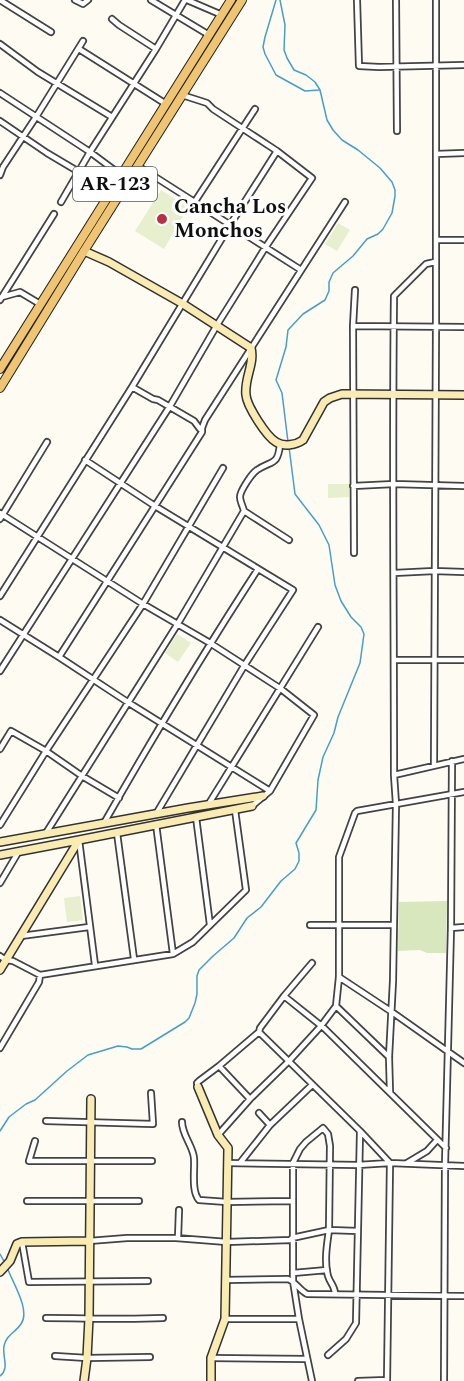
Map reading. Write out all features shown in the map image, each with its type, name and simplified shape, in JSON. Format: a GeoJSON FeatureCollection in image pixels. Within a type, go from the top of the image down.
{"type":"FeatureCollection","features":[{"type":"Feature","properties":{"kind":"main road","name":"AR-123"},"geometry":{"type":"LineString","coordinates":[[0,369],[231,0]]}},
{"type":"Feature","properties":{"kind":"main road","name":"AR-123"},"geometry":{"type":"LineString","coordinates":[[0,388],[242,0]]}},
{"type":"Feature","properties":{"kind":"street"},"geometry":{"type":"LineString","coordinates":[[0,0],[51,32]]}},
{"type":"Feature","properties":{"kind":"street"},"geometry":{"type":"LineString","coordinates":[[75,0],[83,4],[88,0]]}},
{"type":"Feature","properties":{"kind":"street"},"geometry":{"type":"LineString","coordinates":[[151,0],[209,35]]}},
{"type":"Feature","properties":{"kind":"street"},"geometry":{"type":"LineString","coordinates":[[61,202],[186,0],[222,15]]}},
{"type":"Feature","properties":{"kind":"street"},"geometry":{"type":"LineString","coordinates":[[357,0],[359,66],[464,65]]}},
{"type":"Feature","properties":{"kind":"street"},"geometry":{"type":"LineString","coordinates":[[396,0],[397,131]]}},
{"type":"Feature","properties":{"kind":"street"},"geometry":{"type":"LineString","coordinates":[[434,765],[436,0]]}},
{"type":"Feature","properties":{"kind":"street"},"geometry":{"type":"LineString","coordinates":[[112,19],[119,26],[156,49]]}},
{"type":"Feature","properties":{"kind":"street"},"geometry":{"type":"LineString","coordinates":[[0,175],[1,166],[24,136],[83,41]]}},
{"type":"Feature","properties":{"kind":"street"},"geometry":{"type":"LineString","coordinates":[[0,44],[38,72],[112,117]]}},
{"type":"Feature","properties":{"kind":"street"},"geometry":{"type":"LineString","coordinates":[[79,49],[166,104]]}},
{"type":"Feature","properties":{"kind":"street"},"geometry":{"type":"LineString","coordinates":[[0,93],[121,175]]}},
{"type":"Feature","properties":{"kind":"street"},"geometry":{"type":"LineString","coordinates":[[0,670],[170,406],[265,248],[312,178],[207,103],[182,95]]}},
{"type":"Feature","properties":{"kind":"street"},"geometry":{"type":"LineString","coordinates":[[194,203],[255,109]]}},
{"type":"Feature","properties":{"kind":"street"},"geometry":{"type":"LineString","coordinates":[[0,120],[79,172]]}},
{"type":"Feature","properties":{"kind":"street"},"geometry":{"type":"LineString","coordinates":[[0,596],[277,151]]}},
{"type":"Feature","properties":{"kind":"street"},"geometry":{"type":"LineString","coordinates":[[436,154],[464,153]]}},
{"type":"Feature","properties":{"kind":"street"},"geometry":{"type":"LineString","coordinates":[[138,166],[301,270]]}},
{"type":"Feature","properties":{"kind":"street"},"geometry":{"type":"LineString","coordinates":[[59,657],[202,432],[201,428],[205,420],[345,202]]}},
{"type":"Feature","properties":{"kind":"street"},"geometry":{"type":"LineString","coordinates":[[1,299],[54,214]]}},
{"type":"Feature","properties":{"kind":"street"},"geometry":{"type":"LineString","coordinates":[[436,240],[464,240]]}},
{"type":"Feature","properties":{"kind":"street"},"geometry":{"type":"LineString","coordinates":[[84,251],[109,262],[183,304],[251,348],[251,365],[246,388],[248,403],[264,429],[275,442],[280,444],[300,443],[324,402],[342,394],[464,395]]}},
{"type":"Feature","properties":{"kind":"street"},"geometry":{"type":"LineString","coordinates":[[390,1092],[396,804],[394,775],[394,296],[426,264],[435,262]]}},
{"type":"Feature","properties":{"kind":"street"},"geometry":{"type":"LineString","coordinates":[[354,553],[353,326],[355,290]]}},
{"type":"Feature","properties":{"kind":"street"},"geometry":{"type":"LineString","coordinates":[[1,299],[20,292],[40,304]]}},
{"type":"Feature","properties":{"kind":"street"},"geometry":{"type":"LineString","coordinates":[[353,326],[464,327]]}},
{"type":"Feature","properties":{"kind":"street"},"geometry":{"type":"LineString","coordinates":[[132,387],[194,421],[202,432]]}},
{"type":"Feature","properties":{"kind":"street"},"geometry":{"type":"LineString","coordinates":[[0,855],[252,806],[270,791],[314,715],[281,689],[210,643],[1,516],[47,442]]}},
{"type":"Feature","properties":{"kind":"street"},"geometry":{"type":"LineString","coordinates":[[46,833],[177,625],[243,511],[240,498],[243,487],[258,469],[274,462],[279,453],[280,444]]}},
{"type":"Feature","properties":{"kind":"street"},"geometry":{"type":"LineString","coordinates":[[85,460],[155,506],[293,590],[244,666],[156,814]]}},
{"type":"Feature","properties":{"kind":"street"},"geometry":{"type":"LineString","coordinates":[[0,825],[143,604],[223,468]]}},
{"type":"Feature","properties":{"kind":"street"},"geometry":{"type":"LineString","coordinates":[[353,486],[394,484],[464,486]]}},
{"type":"Feature","properties":{"kind":"street"},"geometry":{"type":"LineString","coordinates":[[243,511],[289,540]]}},
{"type":"Feature","properties":{"kind":"street"},"geometry":{"type":"LineString","coordinates":[[104,823],[210,643],[258,569]]}},
{"type":"Feature","properties":{"kind":"street"},"geometry":{"type":"LineString","coordinates":[[394,573],[464,572]]}},
{"type":"Feature","properties":{"kind":"street"},"geometry":{"type":"LineString","coordinates":[[0,620],[270,791]]}},
{"type":"Feature","properties":{"kind":"street"},"geometry":{"type":"LineString","coordinates":[[208,805],[318,627]]}},
{"type":"Feature","properties":{"kind":"street"},"geometry":{"type":"LineString","coordinates":[[394,660],[464,660]]}},
{"type":"Feature","properties":{"kind":"street"},"geometry":{"type":"LineString","coordinates":[[0,749],[11,731],[118,798]]}},
{"type":"Feature","properties":{"kind":"street"},"geometry":{"type":"LineString","coordinates":[[394,775],[464,759]]}},
{"type":"Feature","properties":{"kind":"street"},"geometry":{"type":"LineString","coordinates":[[444,1381],[452,761]]}},
{"type":"Feature","properties":{"kind":"street"},"geometry":{"type":"LineString","coordinates":[[218,1135],[250,1099],[289,1061],[336,1006],[339,977],[339,857],[355,813],[464,792]]}},
{"type":"Feature","properties":{"kind":"street"},"geometry":{"type":"LineString","coordinates":[[0,842],[263,796]]}},
{"type":"Feature","properties":{"kind":"street"},"geometry":{"type":"LineString","coordinates":[[3,958],[40,975],[173,954],[193,942],[246,890],[235,810]]}},
{"type":"Feature","properties":{"kind":"street"},"geometry":{"type":"LineString","coordinates":[[195,817],[210,925]]}},
{"type":"Feature","properties":{"kind":"street"},"geometry":{"type":"LineString","coordinates":[[156,824],[173,954]]}},
{"type":"Feature","properties":{"kind":"street"},"geometry":{"type":"LineString","coordinates":[[117,833],[134,959]]}},
{"type":"Feature","properties":{"kind":"street"},"geometry":{"type":"LineString","coordinates":[[79,840],[95,965]]}},
{"type":"Feature","properties":{"kind":"street"},"geometry":{"type":"LineString","coordinates":[[0,970],[3,958],[21,936],[79,840]]}},
{"type":"Feature","properties":{"kind":"street"},"geometry":{"type":"LineString","coordinates":[[0,884],[19,851]]}},
{"type":"Feature","properties":{"kind":"street"},"geometry":{"type":"LineString","coordinates":[[310,925],[394,925]]}},
{"type":"Feature","properties":{"kind":"street"},"geometry":{"type":"LineString","coordinates":[[21,936],[90,927]]}},
{"type":"Feature","properties":{"kind":"street"},"geometry":{"type":"LineString","coordinates":[[451,928],[464,927]]}},
{"type":"Feature","properties":{"kind":"street"},"geometry":{"type":"LineString","coordinates":[[211,1381],[211,1359],[225,1319],[228,1148],[218,1135],[197,1083],[260,1032],[260,1028],[284,996],[312,963]]}},
{"type":"Feature","properties":{"kind":"street"},"geometry":{"type":"LineString","coordinates":[[0,1048],[39,982],[40,975]]}},
{"type":"Feature","properties":{"kind":"street"},"geometry":{"type":"LineString","coordinates":[[339,977],[464,1063]]}},
{"type":"Feature","properties":{"kind":"street"},"geometry":{"type":"LineString","coordinates":[[284,996],[321,1026],[446,1149]]}},
{"type":"Feature","properties":{"kind":"street"},"geometry":{"type":"LineString","coordinates":[[336,1006],[389,1057]]}},
{"type":"Feature","properties":{"kind":"street"},"geometry":{"type":"LineString","coordinates":[[260,1032],[390,1163],[387,1381],[358,1381]]}},
{"type":"Feature","properties":{"kind":"street"},"geometry":{"type":"LineString","coordinates":[[219,1066],[250,1099]]}},
{"type":"Feature","properties":{"kind":"street"},"geometry":{"type":"LineString","coordinates":[[240,1163],[270,1125],[312,1085]]}},
{"type":"Feature","properties":{"kind":"street"},"geometry":{"type":"LineString","coordinates":[[46,1121],[153,1124],[151,1093]]}},
{"type":"Feature","properties":{"kind":"street"},"geometry":{"type":"LineString","coordinates":[[84,1381],[89,1317],[91,1099]]}},
{"type":"Feature","properties":{"kind":"street"},"geometry":{"type":"LineString","coordinates":[[259,1113],[270,1125]]}},
{"type":"Feature","properties":{"kind":"street"},"geometry":{"type":"LineString","coordinates":[[182,1122],[182,1128],[194,1156],[194,1194],[199,1200],[293,1201]]}},
{"type":"Feature","properties":{"kind":"street"},"geometry":{"type":"LineString","coordinates":[[312,1381],[298,1319],[292,1273],[293,1163],[306,1142],[323,1128],[328,1134],[330,1164],[327,1270],[328,1278],[335,1288],[335,1294]]}},
{"type":"Feature","properties":{"kind":"street"},"geometry":{"type":"LineString","coordinates":[[328,1355],[345,1339],[356,1323],[360,1131]]}},
{"type":"Feature","properties":{"kind":"street"},"geometry":{"type":"LineString","coordinates":[[404,1164],[427,1151],[438,1140]]}},
{"type":"Feature","properties":{"kind":"street"},"geometry":{"type":"LineString","coordinates":[[35,1141],[29,1161],[152,1161]]}},
{"type":"Feature","properties":{"kind":"street"},"geometry":{"type":"LineString","coordinates":[[227,1163],[358,1165],[390,1163],[464,1166]]}},
{"type":"Feature","properties":{"kind":"street"},"geometry":{"type":"LineString","coordinates":[[27,1201],[140,1201]]}},
{"type":"Feature","properties":{"kind":"street"},"geometry":{"type":"LineString","coordinates":[[178,1238],[179,1210]]}},
{"type":"Feature","properties":{"kind":"street"},"geometry":{"type":"LineString","coordinates":[[0,1272],[10,1261],[17,1244],[22,1242],[128,1238],[178,1238],[227,1242],[290,1240],[329,1230],[358,1231]]}},
{"type":"Feature","properties":{"kind":"street"},"geometry":{"type":"LineString","coordinates":[[22,1242],[29,1282],[148,1281]]}},
{"type":"Feature","properties":{"kind":"street"},"geometry":{"type":"LineString","coordinates":[[292,1273],[327,1270]]}},
{"type":"Feature","properties":{"kind":"street"},"geometry":{"type":"LineString","coordinates":[[225,1280],[288,1279],[306,1294],[464,1296]]}},
{"type":"Feature","properties":{"kind":"street"},"geometry":{"type":"LineString","coordinates":[[46,1318],[89,1317],[124,1320],[163,1318]]}},
{"type":"Feature","properties":{"kind":"street"},"geometry":{"type":"LineString","coordinates":[[225,1319],[298,1319]]}},
{"type":"Feature","properties":{"kind":"street"},"geometry":{"type":"LineString","coordinates":[[55,1356],[150,1358]]}},
{"type":"Feature","properties":{"kind":"street"},"geometry":{"type":"LineString","coordinates":[[211,1359],[308,1359]]}},
{"type":"Feature","properties":{"kind":"green space","name":"Cancha Los Monchos"},"geometry":{"type":"Polygon","coordinates":[[[161,190],[188,207],[164,249],[135,231],[161,190]]]}},
{"type":"Feature","properties":{"kind":"green space"},"geometry":{"type":"Polygon","coordinates":[[[338,223],[350,230],[337,251],[325,244],[338,223]]]}},
{"type":"Feature","properties":{"kind":"green space"},"geometry":{"type":"Polygon","coordinates":[[[328,484],[349,484],[349,497],[328,498],[328,484]]]}},
{"type":"Feature","properties":{"kind":"green space"},"geometry":{"type":"Polygon","coordinates":[[[177,634],[191,643],[178,662],[165,653],[177,634]]]}},
{"type":"Feature","properties":{"kind":"green space"},"geometry":{"type":"Polygon","coordinates":[[[80,896],[83,920],[67,922],[64,898],[80,896]]]}},
{"type":"Feature","properties":{"kind":"green space"},"geometry":{"type":"Polygon","coordinates":[[[447,901],[446,953],[427,953],[420,950],[398,951],[399,902],[447,901]]]}},
{"type":"Feature","properties":{"kind":"waterway"},"geometry":{"type":"LineString","coordinates":[[276,0],[265,37],[263,47],[265,54],[276,75],[305,91],[319,90]]}},
{"type":"Feature","properties":{"kind":"waterway"},"geometry":{"type":"LineString","coordinates":[[280,0],[285,25],[284,50],[294,70],[315,82],[320,90],[327,120],[333,130],[342,140],[380,168],[392,182],[395,190],[392,213],[383,229],[367,239],[353,256],[333,273],[325,300],[303,314],[288,330],[286,347],[276,380],[282,393],[288,442]]}},
{"type":"Feature","properties":{"kind":"waterway"},"geometry":{"type":"LineString","coordinates":[[0,1131],[9,1117],[35,1100],[88,1055],[118,1046],[141,1049],[185,1022],[195,1003],[199,970],[234,938],[247,918],[261,907],[281,881],[295,869],[299,861],[296,843],[316,810],[318,780],[323,757],[360,663],[364,634],[341,601],[335,585],[329,545],[319,525],[295,494],[289,447]]}},
{"type":"Feature","properties":{"kind":"waterway"},"geometry":{"type":"LineString","coordinates":[[0,1254],[5,1263]]}},
{"type":"Feature","properties":{"kind":"waterway"},"geometry":{"type":"LineString","coordinates":[[0,1376],[5,1369],[5,1342],[21,1324],[24,1311],[7,1267]]}},
{"type":"Feature","properties":{"kind":"place","name":"Cancha Los Monchos"},"geometry":{"type":"Point","coordinates":[162,219]}}]}
